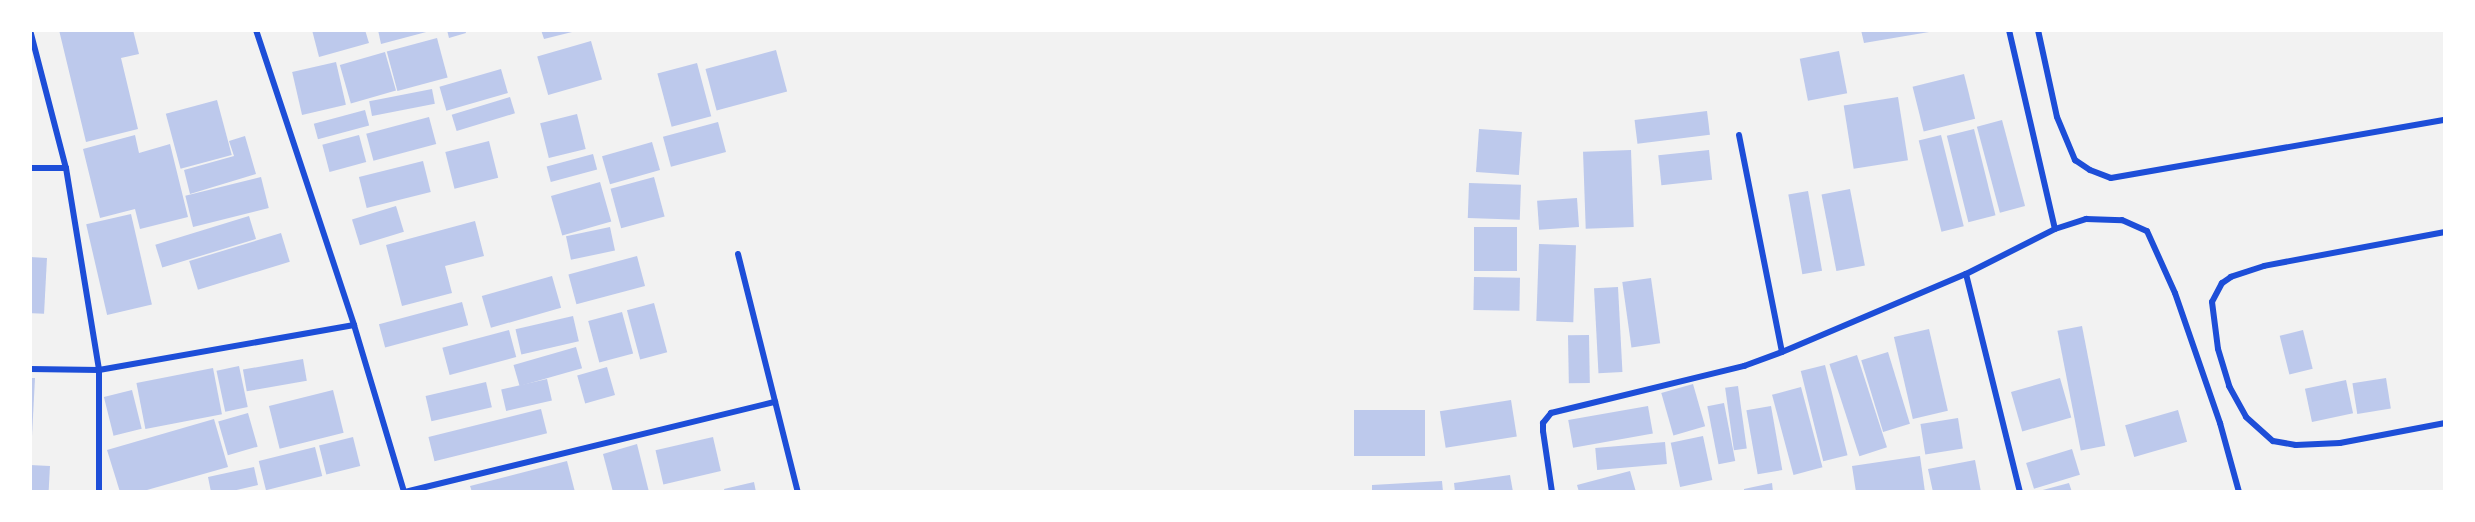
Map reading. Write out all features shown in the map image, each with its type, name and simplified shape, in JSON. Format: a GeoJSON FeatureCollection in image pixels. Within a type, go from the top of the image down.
{"type":"FeatureCollection","features":[{"type":"Feature","properties":{"kind":"street"},"geometry":{"type":"LineString","coordinates":[[30,30],[66,168],[99,369],[99,492]]}},
{"type":"Feature","properties":{"kind":"street"},"geometry":{"type":"LineString","coordinates":[[256,30],[354,325],[404,492],[775,402]]}},
{"type":"Feature","properties":{"kind":"street"},"geometry":{"type":"LineString","coordinates":[[2009,30],[2055,229]]}},
{"type":"Feature","properties":{"kind":"street"},"geometry":{"type":"LineString","coordinates":[[2038,30],[2048,83],[2075,160],[2090,170],[2111,178],[2445,120]]}},
{"type":"Feature","properties":{"kind":"street"},"geometry":{"type":"LineString","coordinates":[[1739,135],[1782,352]]}},
{"type":"Feature","properties":{"kind":"street"},"geometry":{"type":"LineString","coordinates":[[30,168],[66,168]]}},
{"type":"Feature","properties":{"kind":"street"},"geometry":{"type":"LineString","coordinates":[[1552,492],[1543,423],[1554,412],[1744,366],[1966,274],[2055,229],[2086,219],[2122,220],[2147,231],[2175,293],[2220,423],[2239,492]]}},
{"type":"Feature","properties":{"kind":"street"},"geometry":{"type":"LineString","coordinates":[[2445,232],[2264,266],[2231,277],[2222,283],[2212,302],[2218,349],[2229,386],[2246,417],[2273,441],[2296,445],[2340,443],[2445,423]]}},
{"type":"Feature","properties":{"kind":"street"},"geometry":{"type":"LineString","coordinates":[[738,254],[798,492]]}},
{"type":"Feature","properties":{"kind":"street"},"geometry":{"type":"LineString","coordinates":[[1966,274],[2020,492]]}},
{"type":"Feature","properties":{"kind":"street"},"geometry":{"type":"LineString","coordinates":[[30,369],[99,369],[354,325]]}},
{"type":"Feature","properties":{"kind":"building"},"geometry":{"type":"Polygon","coordinates":[[[59,30],[133,30],[139,54],[121,58],[138,129],[86,142],[59,30]]]}},
{"type":"Feature","properties":{"kind":"building"},"geometry":{"type":"Polygon","coordinates":[[[312,30],[365,30],[369,43],[319,57],[312,30]]]}},
{"type":"Feature","properties":{"kind":"building"},"geometry":{"type":"Polygon","coordinates":[[[378,30],[430,30],[430,31],[381,44],[378,30]]]}},
{"type":"Feature","properties":{"kind":"building"},"geometry":{"type":"Polygon","coordinates":[[[447,30],[465,30],[466,33],[449,38],[447,30]]]}},
{"type":"Feature","properties":{"kind":"building"},"geometry":{"type":"Polygon","coordinates":[[[541,30],[576,30],[576,31],[544,39],[541,30]]]}},
{"type":"Feature","properties":{"kind":"building"},"geometry":{"type":"Polygon","coordinates":[[[1861,30],[1935,30],[1935,31],[1864,43],[1861,30]]]}},
{"type":"Feature","properties":{"kind":"building"},"geometry":{"type":"Polygon","coordinates":[[[437,38],[448,78],[397,91],[387,51],[437,38]]]}},
{"type":"Feature","properties":{"kind":"building"},"geometry":{"type":"Polygon","coordinates":[[[591,41],[602,79],[548,95],[537,56],[591,41]]]}},
{"type":"Feature","properties":{"kind":"building"},"geometry":{"type":"Polygon","coordinates":[[[776,50],[787,92],[717,110],[705,69],[776,50]]]}},
{"type":"Feature","properties":{"kind":"building"},"geometry":{"type":"Polygon","coordinates":[[[1839,51],[1847,93],[1808,101],[1800,59],[1839,51]]]}},
{"type":"Feature","properties":{"kind":"building"},"geometry":{"type":"Polygon","coordinates":[[[385,52],[396,90],[351,103],[340,65],[385,52]]]}},
{"type":"Feature","properties":{"kind":"building"},"geometry":{"type":"Polygon","coordinates":[[[336,62],[346,105],[302,115],[292,72],[336,62]]]}},
{"type":"Feature","properties":{"kind":"building"},"geometry":{"type":"Polygon","coordinates":[[[697,63],[711,116],[672,127],[657,74],[697,63]]]}},
{"type":"Feature","properties":{"kind":"building"},"geometry":{"type":"Polygon","coordinates":[[[501,69],[508,93],[446,111],[439,87],[501,69]]]}},
{"type":"Feature","properties":{"kind":"building"},"geometry":{"type":"Polygon","coordinates":[[[1964,74],[1975,119],[1924,131],[1913,87],[1964,74]]]}},
{"type":"Feature","properties":{"kind":"building"},"geometry":{"type":"Polygon","coordinates":[[[432,89],[435,104],[372,116],[369,101],[432,89]]]}},
{"type":"Feature","properties":{"kind":"building"},"geometry":{"type":"Polygon","coordinates":[[[510,97],[515,113],[457,131],[452,115],[510,97]]]}},
{"type":"Feature","properties":{"kind":"building"},"geometry":{"type":"Polygon","coordinates":[[[1898,97],[1908,160],[1854,169],[1844,106],[1898,97]]]}},
{"type":"Feature","properties":{"kind":"building"},"geometry":{"type":"Polygon","coordinates":[[[217,100],[232,155],[181,169],[166,114],[217,100]]]}},
{"type":"Feature","properties":{"kind":"building"},"geometry":{"type":"Polygon","coordinates":[[[365,110],[369,125],[318,139],[314,124],[365,110]]]}},
{"type":"Feature","properties":{"kind":"building"},"geometry":{"type":"Polygon","coordinates":[[[1707,111],[1710,135],[1637,144],[1635,120],[1707,111]]]}},
{"type":"Feature","properties":{"kind":"building"},"geometry":{"type":"Polygon","coordinates":[[[577,114],[586,149],[549,158],[540,123],[577,114]]]}},
{"type":"Feature","properties":{"kind":"building"},"geometry":{"type":"Polygon","coordinates":[[[429,117],[436,144],[373,161],[366,134],[429,117]]]}},
{"type":"Feature","properties":{"kind":"building"},"geometry":{"type":"Polygon","coordinates":[[[2002,120],[2025,206],[2000,213],[1977,127],[2002,120]]]}},
{"type":"Feature","properties":{"kind":"building"},"geometry":{"type":"Polygon","coordinates":[[[718,122],[726,152],[671,167],[663,137],[718,122]]]}},
{"type":"Feature","properties":{"kind":"building"},"geometry":{"type":"Polygon","coordinates":[[[1479,129],[1522,132],[1519,175],[1476,172],[1479,129]]]}},
{"type":"Feature","properties":{"kind":"building"},"geometry":{"type":"Polygon","coordinates":[[[1974,129],[1996,215],[1968,222],[1947,136],[1974,129]]]}},
{"type":"Feature","properties":{"kind":"building"},"geometry":{"type":"Polygon","coordinates":[[[135,135],[139,153],[170,144],[188,217],[140,229],[135,209],[100,218],[83,149],[135,135]]]}},
{"type":"Feature","properties":{"kind":"building"},"geometry":{"type":"Polygon","coordinates":[[[359,135],[366,162],[330,172],[322,145],[359,135]]]}},
{"type":"Feature","properties":{"kind":"building"},"geometry":{"type":"Polygon","coordinates":[[[1941,135],[1964,226],[1941,232],[1919,141],[1941,135]]]}},
{"type":"Feature","properties":{"kind":"building"},"geometry":{"type":"Polygon","coordinates":[[[245,136],[256,174],[190,194],[184,170],[234,156],[229,141],[245,136]]]}},
{"type":"Feature","properties":{"kind":"building"},"geometry":{"type":"Polygon","coordinates":[[[489,141],[498,178],[455,189],[445,152],[489,141]]]}},
{"type":"Feature","properties":{"kind":"building"},"geometry":{"type":"Polygon","coordinates":[[[652,142],[660,170],[610,184],[602,156],[652,142]]]}},
{"type":"Feature","properties":{"kind":"building"},"geometry":{"type":"Polygon","coordinates":[[[1631,150],[1634,227],[1586,229],[1583,152],[1631,150]]]}},
{"type":"Feature","properties":{"kind":"building"},"geometry":{"type":"Polygon","coordinates":[[[1709,150],[1712,180],[1661,185],[1658,155],[1709,150]]]}},
{"type":"Feature","properties":{"kind":"building"},"geometry":{"type":"Polygon","coordinates":[[[593,154],[597,169],[551,182],[547,166],[593,154]]]}},
{"type":"Feature","properties":{"kind":"building"},"geometry":{"type":"Polygon","coordinates":[[[423,161],[431,192],[367,208],[359,177],[423,161]]]}},
{"type":"Feature","properties":{"kind":"building"},"geometry":{"type":"Polygon","coordinates":[[[261,177],[269,208],[193,227],[185,196],[261,177]]]}},
{"type":"Feature","properties":{"kind":"building"},"geometry":{"type":"Polygon","coordinates":[[[654,177],[665,217],[621,228],[611,189],[654,177]]]}},
{"type":"Feature","properties":{"kind":"building"},"geometry":{"type":"Polygon","coordinates":[[[600,182],[611,221],[562,235],[551,196],[600,182]]]}},
{"type":"Feature","properties":{"kind":"building"},"geometry":{"type":"Polygon","coordinates":[[[1469,183],[1521,185],[1520,220],[1468,218],[1469,183]]]}},
{"type":"Feature","properties":{"kind":"building"},"geometry":{"type":"Polygon","coordinates":[[[1850,189],[1865,266],[1836,271],[1822,195],[1850,189]]]}},
{"type":"Feature","properties":{"kind":"building"},"geometry":{"type":"Polygon","coordinates":[[[1808,191],[1822,271],[1802,274],[1788,194],[1808,191]]]}},
{"type":"Feature","properties":{"kind":"building"},"geometry":{"type":"Polygon","coordinates":[[[1577,198],[1579,227],[1539,230],[1537,201],[1577,198]]]}},
{"type":"Feature","properties":{"kind":"building"},"geometry":{"type":"Polygon","coordinates":[[[396,206],[404,232],[360,245],[352,219],[396,206]]]}},
{"type":"Feature","properties":{"kind":"building"},"geometry":{"type":"Polygon","coordinates":[[[131,214],[152,305],[107,315],[86,224],[131,214]]]}},
{"type":"Feature","properties":{"kind":"building"},"geometry":{"type":"Polygon","coordinates":[[[249,216],[256,239],[162,268],[155,245],[249,216]]]}},
{"type":"Feature","properties":{"kind":"building"},"geometry":{"type":"Polygon","coordinates":[[[475,221],[484,256],[445,266],[452,293],[402,306],[386,245],[475,221]]]}},
{"type":"Feature","properties":{"kind":"building"},"geometry":{"type":"Polygon","coordinates":[[[610,227],[615,250],[571,260],[566,236],[610,227]]]}},
{"type":"Feature","properties":{"kind":"building"},"geometry":{"type":"Polygon","coordinates":[[[1474,227],[1517,227],[1517,271],[1474,271],[1474,227]]]}},
{"type":"Feature","properties":{"kind":"building"},"geometry":{"type":"Polygon","coordinates":[[[281,233],[290,262],[198,290],[189,261],[281,233]]]}},
{"type":"Feature","properties":{"kind":"building"},"geometry":{"type":"Polygon","coordinates":[[[1539,244],[1576,245],[1573,322],[1536,321],[1539,244]]]}},
{"type":"Feature","properties":{"kind":"building"},"geometry":{"type":"Polygon","coordinates":[[[637,256],[645,286],[576,304],[568,274],[637,256]]]}},
{"type":"Feature","properties":{"kind":"building"},"geometry":{"type":"Polygon","coordinates":[[[30,257],[47,258],[44,314],[30,313],[30,257]]]}},
{"type":"Feature","properties":{"kind":"building"},"geometry":{"type":"Polygon","coordinates":[[[552,276],[561,308],[491,328],[482,296],[552,276]]]}},
{"type":"Feature","properties":{"kind":"building"},"geometry":{"type":"Polygon","coordinates":[[[1474,277],[1520,278],[1519,311],[1473,310],[1474,277]]]}},
{"type":"Feature","properties":{"kind":"building"},"geometry":{"type":"Polygon","coordinates":[[[1651,278],[1660,343],[1631,347],[1622,282],[1651,278]]]}},
{"type":"Feature","properties":{"kind":"building"},"geometry":{"type":"Polygon","coordinates":[[[1618,287],[1622,372],[1598,373],[1594,288],[1618,287]]]}},
{"type":"Feature","properties":{"kind":"building"},"geometry":{"type":"Polygon","coordinates":[[[462,302],[468,325],[385,347],[379,324],[462,302]]]}},
{"type":"Feature","properties":{"kind":"building"},"geometry":{"type":"Polygon","coordinates":[[[654,303],[667,352],[640,360],[627,310],[654,303]]]}},
{"type":"Feature","properties":{"kind":"building"},"geometry":{"type":"Polygon","coordinates":[[[622,312],[633,354],[599,363],[588,321],[622,312]]]}},
{"type":"Feature","properties":{"kind":"building"},"geometry":{"type":"Polygon","coordinates":[[[573,316],[579,341],[521,355],[516,329],[573,316]]]}},
{"type":"Feature","properties":{"kind":"building"},"geometry":{"type":"Polygon","coordinates":[[[2082,326],[2105,446],[2081,451],[2057,331],[2082,326]]]}},
{"type":"Feature","properties":{"kind":"building"},"geometry":{"type":"Polygon","coordinates":[[[1929,329],[1948,411],[1913,419],[1894,337],[1929,329]]]}},
{"type":"Feature","properties":{"kind":"building"},"geometry":{"type":"Polygon","coordinates":[[[509,330],[516,357],[450,375],[442,348],[509,330]]]}},
{"type":"Feature","properties":{"kind":"building"},"geometry":{"type":"Polygon","coordinates":[[[2303,330],[2313,369],[2289,375],[2280,336],[2303,330]]]}},
{"type":"Feature","properties":{"kind":"building"},"geometry":{"type":"Polygon","coordinates":[[[1568,335],[1589,335],[1590,383],[1569,383],[1568,335]]]}},
{"type":"Feature","properties":{"kind":"building"},"geometry":{"type":"Polygon","coordinates":[[[576,347],[582,368],[520,386],[514,365],[576,347]]]}},
{"type":"Feature","properties":{"kind":"building"},"geometry":{"type":"Polygon","coordinates":[[[1888,352],[1910,424],[1883,432],[1861,360],[1888,352]]]}},
{"type":"Feature","properties":{"kind":"building"},"geometry":{"type":"Polygon","coordinates":[[[1857,355],[1887,447],[1859,456],[1829,364],[1857,355]]]}},
{"type":"Feature","properties":{"kind":"building"},"geometry":{"type":"Polygon","coordinates":[[[303,359],[307,381],[247,391],[243,370],[303,359]]]}},
{"type":"Feature","properties":{"kind":"building"},"geometry":{"type":"Polygon","coordinates":[[[1825,365],[1847,455],[1823,461],[1801,371],[1825,365]]]}},
{"type":"Feature","properties":{"kind":"building"},"geometry":{"type":"Polygon","coordinates":[[[239,366],[248,407],[225,412],[217,371],[239,366]]]}},
{"type":"Feature","properties":{"kind":"building"},"geometry":{"type":"Polygon","coordinates":[[[607,367],[615,395],[585,403],[577,376],[607,367]]]}},
{"type":"Feature","properties":{"kind":"building"},"geometry":{"type":"Polygon","coordinates":[[[213,368],[222,414],[145,429],[136,383],[213,368]]]}},
{"type":"Feature","properties":{"kind":"building"},"geometry":{"type":"Polygon","coordinates":[[[30,378],[35,378],[32,436],[30,436],[30,378]]]}},
{"type":"Feature","properties":{"kind":"building"},"geometry":{"type":"Polygon","coordinates":[[[2060,378],[2071,417],[2022,431],[2011,392],[2060,378]]]}},
{"type":"Feature","properties":{"kind":"building"},"geometry":{"type":"Polygon","coordinates":[[[2386,378],[2391,409],[2357,414],[2352,383],[2386,378]]]}},
{"type":"Feature","properties":{"kind":"building"},"geometry":{"type":"Polygon","coordinates":[[[547,379],[552,400],[506,411],[501,390],[547,379]]]}},
{"type":"Feature","properties":{"kind":"building"},"geometry":{"type":"Polygon","coordinates":[[[2346,380],[2353,413],[2312,422],[2305,389],[2346,380]]]}},
{"type":"Feature","properties":{"kind":"building"},"geometry":{"type":"Polygon","coordinates":[[[486,382],[492,407],[431,421],[426,396],[486,382]]]}},
{"type":"Feature","properties":{"kind":"building"},"geometry":{"type":"Polygon","coordinates":[[[1693,384],[1705,426],[1673,435],[1661,393],[1693,384]]]}},
{"type":"Feature","properties":{"kind":"building"},"geometry":{"type":"Polygon","coordinates":[[[1738,386],[1747,448],[1734,450],[1725,388],[1738,386]]]}},
{"type":"Feature","properties":{"kind":"building"},"geometry":{"type":"Polygon","coordinates":[[[1801,387],[1822,467],[1794,475],[1772,395],[1801,387]]]}},
{"type":"Feature","properties":{"kind":"building"},"geometry":{"type":"Polygon","coordinates":[[[132,390],[142,429],[114,436],[104,397],[132,390]]]}},
{"type":"Feature","properties":{"kind":"building"},"geometry":{"type":"Polygon","coordinates":[[[333,390],[344,433],[280,449],[269,406],[333,390]]]}},
{"type":"Feature","properties":{"kind":"building"},"geometry":{"type":"Polygon","coordinates":[[[1511,400],[1517,437],[1446,448],[1440,411],[1511,400]]]}},
{"type":"Feature","properties":{"kind":"building"},"geometry":{"type":"Polygon","coordinates":[[[1724,403],[1735,461],[1719,464],[1707,406],[1724,403]]]}},
{"type":"Feature","properties":{"kind":"building"},"geometry":{"type":"Polygon","coordinates":[[[1648,406],[1653,434],[1573,448],[1568,420],[1648,406]]]}},
{"type":"Feature","properties":{"kind":"building"},"geometry":{"type":"Polygon","coordinates":[[[1771,406],[1782,470],[1758,474],[1746,410],[1771,406]]]}},
{"type":"Feature","properties":{"kind":"building"},"geometry":{"type":"Polygon","coordinates":[[[541,409],[547,433],[434,461],[428,437],[541,409]]]}},
{"type":"Feature","properties":{"kind":"building"},"geometry":{"type":"Polygon","coordinates":[[[1354,410],[1425,410],[1425,456],[1354,456],[1354,410]]]}},
{"type":"Feature","properties":{"kind":"building"},"geometry":{"type":"Polygon","coordinates":[[[2178,410],[2187,442],[2134,457],[2125,425],[2178,410]]]}},
{"type":"Feature","properties":{"kind":"building"},"geometry":{"type":"Polygon","coordinates":[[[248,413],[258,447],[228,455],[218,422],[248,413]]]}},
{"type":"Feature","properties":{"kind":"building"},"geometry":{"type":"Polygon","coordinates":[[[1958,418],[1963,449],[1925,455],[1920,424],[1958,418]]]}},
{"type":"Feature","properties":{"kind":"building"},"geometry":{"type":"Polygon","coordinates":[[[214,419],[228,467],[140,492],[120,492],[107,450],[214,419]]]}},
{"type":"Feature","properties":{"kind":"building"},"geometry":{"type":"Polygon","coordinates":[[[1703,436],[1712,480],[1680,487],[1671,443],[1703,436]]]}},
{"type":"Feature","properties":{"kind":"building"},"geometry":{"type":"Polygon","coordinates":[[[353,437],[360,466],[326,475],[319,445],[353,437]]]}},
{"type":"Feature","properties":{"kind":"building"},"geometry":{"type":"Polygon","coordinates":[[[713,437],[721,471],[663,484],[656,450],[713,437]]]}},
{"type":"Feature","properties":{"kind":"building"},"geometry":{"type":"Polygon","coordinates":[[[1665,442],[1667,464],[1597,470],[1595,448],[1665,442]]]}},
{"type":"Feature","properties":{"kind":"building"},"geometry":{"type":"Polygon","coordinates":[[[637,444],[649,492],[613,492],[603,454],[637,444]]]}},
{"type":"Feature","properties":{"kind":"building"},"geometry":{"type":"Polygon","coordinates":[[[315,447],[322,476],[266,490],[259,461],[315,447]]]}},
{"type":"Feature","properties":{"kind":"building"},"geometry":{"type":"Polygon","coordinates":[[[2072,449],[2080,475],[2034,489],[2026,463],[2072,449]]]}},
{"type":"Feature","properties":{"kind":"building"},"geometry":{"type":"Polygon","coordinates":[[[1920,456],[1925,492],[1856,492],[1852,466],[1920,456]]]}},
{"type":"Feature","properties":{"kind":"building"},"geometry":{"type":"Polygon","coordinates":[[[1975,460],[1981,492],[1933,492],[1928,469],[1975,460]]]}},
{"type":"Feature","properties":{"kind":"building"},"geometry":{"type":"Polygon","coordinates":[[[567,461],[575,492],[472,492],[470,486],[567,461]]]}},
{"type":"Feature","properties":{"kind":"building"},"geometry":{"type":"Polygon","coordinates":[[[30,465],[50,466],[49,492],[30,492],[30,465]]]}},
{"type":"Feature","properties":{"kind":"building"},"geometry":{"type":"Polygon","coordinates":[[[254,467],[258,485],[228,492],[211,492],[208,477],[254,467]]]}},
{"type":"Feature","properties":{"kind":"building"},"geometry":{"type":"Polygon","coordinates":[[[1630,471],[1636,492],[1579,492],[1577,485],[1630,471]]]}},
{"type":"Feature","properties":{"kind":"building"},"geometry":{"type":"Polygon","coordinates":[[[1510,475],[1513,492],[1455,492],[1454,483],[1510,475]]]}},
{"type":"Feature","properties":{"kind":"building"},"geometry":{"type":"Polygon","coordinates":[[[1442,481],[1443,492],[1372,492],[1372,485],[1442,481]]]}},
{"type":"Feature","properties":{"kind":"building"},"geometry":{"type":"Polygon","coordinates":[[[754,482],[756,492],[725,492],[724,489],[754,482]]]}},
{"type":"Feature","properties":{"kind":"building"},"geometry":{"type":"Polygon","coordinates":[[[1772,483],[1773,492],[1744,492],[1744,489],[1772,483]]]}},
{"type":"Feature","properties":{"kind":"building"},"geometry":{"type":"Polygon","coordinates":[[[2069,483],[2072,492],[2039,492],[2039,491],[2069,483]]]}}]}
